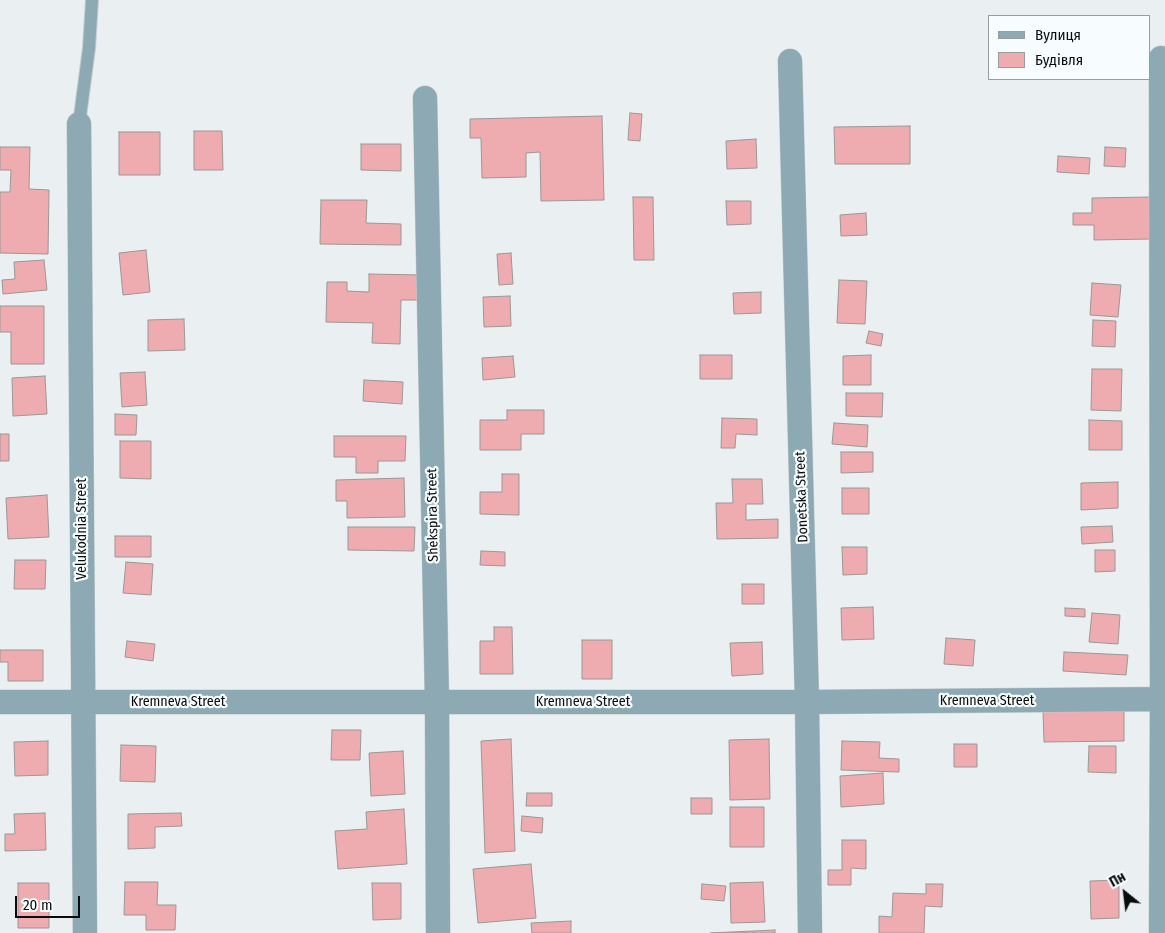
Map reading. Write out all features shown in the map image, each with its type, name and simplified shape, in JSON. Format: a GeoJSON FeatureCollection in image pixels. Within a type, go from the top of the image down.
{"type":"FeatureCollection","features":[{"type":"Feature","properties":{"kind":"street"},"geometry":{"type":"LineString","coordinates":[[1161,58],[1163,699],[1161,933]]}},
{"type":"Feature","properties":{"kind":"street","name":"Donetska Street"},"geometry":{"type":"LineString","coordinates":[[790,62],[808,702],[810,933]]}},
{"type":"Feature","properties":{"kind":"street","name":"Shekspira Street"},"geometry":{"type":"LineString","coordinates":[[425,98],[437,702],[438,933]]}},
{"type":"Feature","properties":{"kind":"street","name":"Velukodnia Street"},"geometry":{"type":"LineString","coordinates":[[79,124],[86,933]]}},
{"type":"Feature","properties":{"kind":"street","name":"Kremneva Street"},"geometry":{"type":"LineString","coordinates":[[0,702],[808,702],[1163,699]]}},
{"type":"Feature","properties":{"kind":"lane"},"geometry":{"type":"LineString","coordinates":[[79,124],[90,48],[92,0]]}},
{"type":"Feature","properties":{"kind":"building"},"geometry":{"type":"Polygon","coordinates":[[[630,113],[642,114],[640,141],[628,140],[630,113]]]}},
{"type":"Feature","properties":{"kind":"building"},"geometry":{"type":"Polygon","coordinates":[[[602,116],[604,200],[541,201],[540,152],[526,153],[526,177],[482,178],[481,138],[470,138],[470,119],[602,116]]]}},
{"type":"Feature","properties":{"kind":"building"},"geometry":{"type":"Polygon","coordinates":[[[910,126],[910,164],[835,164],[834,127],[910,126]]]}},
{"type":"Feature","properties":{"kind":"building"},"geometry":{"type":"Polygon","coordinates":[[[194,131],[222,131],[223,170],[194,170],[194,131]]]}},
{"type":"Feature","properties":{"kind":"building"},"geometry":{"type":"Polygon","coordinates":[[[119,132],[160,132],[160,175],[119,175],[119,132]]]}},
{"type":"Feature","properties":{"kind":"building"},"geometry":{"type":"Polygon","coordinates":[[[756,139],[757,168],[727,169],[726,141],[756,139]]]}},
{"type":"Feature","properties":{"kind":"building"},"geometry":{"type":"Polygon","coordinates":[[[361,144],[401,144],[401,171],[361,170],[361,144]]]}},
{"type":"Feature","properties":{"kind":"building"},"geometry":{"type":"Polygon","coordinates":[[[0,147],[30,147],[29,189],[49,190],[48,254],[0,253],[0,192],[10,192],[11,170],[0,170],[0,147]]]}},
{"type":"Feature","properties":{"kind":"building"},"geometry":{"type":"Polygon","coordinates":[[[1105,147],[1126,148],[1125,167],[1104,166],[1105,147]]]}},
{"type":"Feature","properties":{"kind":"building"},"geometry":{"type":"Polygon","coordinates":[[[1058,156],[1090,158],[1089,174],[1057,172],[1058,156]]]}},
{"type":"Feature","properties":{"kind":"building"},"geometry":{"type":"Polygon","coordinates":[[[633,197],[653,197],[654,260],[634,260],[633,197]]]}},
{"type":"Feature","properties":{"kind":"building"},"geometry":{"type":"Polygon","coordinates":[[[1151,197],[1151,239],[1094,240],[1094,225],[1073,225],[1073,213],[1092,213],[1092,198],[1151,197]]]}},
{"type":"Feature","properties":{"kind":"building"},"geometry":{"type":"Polygon","coordinates":[[[321,200],[367,200],[366,223],[401,224],[401,245],[320,244],[321,200]]]}},
{"type":"Feature","properties":{"kind":"building"},"geometry":{"type":"Polygon","coordinates":[[[726,201],[751,201],[751,224],[727,225],[726,201]]]}},
{"type":"Feature","properties":{"kind":"building"},"geometry":{"type":"Polygon","coordinates":[[[866,213],[867,235],[841,236],[840,215],[866,213]]]}},
{"type":"Feature","properties":{"kind":"building"},"geometry":{"type":"Polygon","coordinates":[[[146,250],[150,292],[123,295],[119,253],[146,250]]]}},
{"type":"Feature","properties":{"kind":"building"},"geometry":{"type":"Polygon","coordinates":[[[511,253],[513,284],[499,285],[497,254],[511,253]]]}},
{"type":"Feature","properties":{"kind":"building"},"geometry":{"type":"Polygon","coordinates":[[[44,260],[47,290],[3,294],[2,280],[15,279],[14,262],[44,260]]]}},
{"type":"Feature","properties":{"kind":"building"},"geometry":{"type":"Polygon","coordinates":[[[369,274],[422,275],[422,300],[401,300],[400,344],[372,343],[373,323],[326,322],[327,282],[347,282],[347,291],[369,292],[369,274]]]}},
{"type":"Feature","properties":{"kind":"building"},"geometry":{"type":"Polygon","coordinates":[[[839,280],[867,281],[865,324],[837,323],[839,280]]]}},
{"type":"Feature","properties":{"kind":"building"},"geometry":{"type":"Polygon","coordinates":[[[1092,283],[1121,285],[1118,317],[1090,315],[1092,283]]]}},
{"type":"Feature","properties":{"kind":"building"},"geometry":{"type":"Polygon","coordinates":[[[761,292],[761,313],[734,314],[733,293],[761,292]]]}},
{"type":"Feature","properties":{"kind":"building"},"geometry":{"type":"Polygon","coordinates":[[[510,296],[511,326],[484,327],[483,297],[510,296]]]}},
{"type":"Feature","properties":{"kind":"building"},"geometry":{"type":"Polygon","coordinates":[[[0,306],[44,306],[44,364],[11,364],[11,332],[0,332],[0,306]]]}},
{"type":"Feature","properties":{"kind":"building"},"geometry":{"type":"Polygon","coordinates":[[[184,319],[185,350],[148,351],[148,320],[184,319]]]}},
{"type":"Feature","properties":{"kind":"building"},"geometry":{"type":"Polygon","coordinates":[[[1093,320],[1116,321],[1115,347],[1092,346],[1093,320]]]}},
{"type":"Feature","properties":{"kind":"building"},"geometry":{"type":"Polygon","coordinates":[[[869,331],[883,334],[881,346],[866,343],[869,331]]]}},
{"type":"Feature","properties":{"kind":"building"},"geometry":{"type":"Polygon","coordinates":[[[700,355],[732,355],[732,379],[700,379],[700,355]]]}},
{"type":"Feature","properties":{"kind":"building"},"geometry":{"type":"Polygon","coordinates":[[[871,355],[871,385],[843,385],[843,356],[871,355]]]}},
{"type":"Feature","properties":{"kind":"building"},"geometry":{"type":"Polygon","coordinates":[[[513,356],[515,377],[483,380],[482,358],[513,356]]]}},
{"type":"Feature","properties":{"kind":"building"},"geometry":{"type":"Polygon","coordinates":[[[1092,369],[1122,369],[1121,411],[1091,410],[1092,369]]]}},
{"type":"Feature","properties":{"kind":"building"},"geometry":{"type":"Polygon","coordinates":[[[145,372],[147,405],[122,407],[120,373],[145,372]]]}},
{"type":"Feature","properties":{"kind":"building"},"geometry":{"type":"Polygon","coordinates":[[[45,376],[47,414],[13,416],[12,378],[45,376]]]}},
{"type":"Feature","properties":{"kind":"building"},"geometry":{"type":"Polygon","coordinates":[[[364,380],[403,382],[402,404],[363,401],[364,380]]]}},
{"type":"Feature","properties":{"kind":"building"},"geometry":{"type":"Polygon","coordinates":[[[846,393],[883,393],[882,417],[846,416],[846,393]]]}},
{"type":"Feature","properties":{"kind":"building"},"geometry":{"type":"Polygon","coordinates":[[[507,410],[544,410],[544,434],[521,434],[521,450],[480,450],[480,420],[507,420],[507,410]]]}},
{"type":"Feature","properties":{"kind":"building"},"geometry":{"type":"Polygon","coordinates":[[[115,414],[137,415],[136,435],[115,435],[115,414]]]}},
{"type":"Feature","properties":{"kind":"building"},"geometry":{"type":"Polygon","coordinates":[[[722,418],[757,419],[757,435],[736,434],[735,448],[721,448],[722,418]]]}},
{"type":"Feature","properties":{"kind":"building"},"geometry":{"type":"Polygon","coordinates":[[[1089,420],[1122,421],[1122,450],[1089,450],[1089,420]]]}},
{"type":"Feature","properties":{"kind":"building"},"geometry":{"type":"Polygon","coordinates":[[[834,423],[868,425],[867,447],[832,444],[834,423]]]}},
{"type":"Feature","properties":{"kind":"building"},"geometry":{"type":"Polygon","coordinates":[[[0,434],[9,434],[9,461],[0,461],[0,434]]]}},
{"type":"Feature","properties":{"kind":"building"},"geometry":{"type":"Polygon","coordinates":[[[334,436],[406,436],[405,461],[378,461],[378,473],[356,473],[356,457],[334,457],[334,436]]]}},
{"type":"Feature","properties":{"kind":"building"},"geometry":{"type":"Polygon","coordinates":[[[120,441],[151,441],[151,479],[120,478],[120,441]]]}},
{"type":"Feature","properties":{"kind":"building"},"geometry":{"type":"Polygon","coordinates":[[[841,452],[873,452],[873,472],[841,473],[841,452]]]}},
{"type":"Feature","properties":{"kind":"building"},"geometry":{"type":"Polygon","coordinates":[[[502,474],[519,474],[519,515],[480,514],[480,492],[502,492],[502,474]]]}},
{"type":"Feature","properties":{"kind":"building"},"geometry":{"type":"Polygon","coordinates":[[[404,478],[405,517],[347,518],[347,501],[336,501],[336,480],[404,478]]]}},
{"type":"Feature","properties":{"kind":"building"},"geometry":{"type":"Polygon","coordinates":[[[732,479],[762,479],[763,504],[746,504],[746,520],[778,519],[778,538],[717,539],[716,503],[733,503],[732,479]]]}},
{"type":"Feature","properties":{"kind":"building"},"geometry":{"type":"Polygon","coordinates":[[[1118,482],[1118,508],[1081,510],[1081,483],[1118,482]]]}},
{"type":"Feature","properties":{"kind":"building"},"geometry":{"type":"Polygon","coordinates":[[[842,488],[869,488],[869,514],[842,514],[842,488]]]}},
{"type":"Feature","properties":{"kind":"building"},"geometry":{"type":"Polygon","coordinates":[[[47,495],[49,537],[8,539],[6,498],[47,495]]]}},
{"type":"Feature","properties":{"kind":"building"},"geometry":{"type":"Polygon","coordinates":[[[1112,526],[1113,542],[1082,544],[1081,527],[1112,526]]]}},
{"type":"Feature","properties":{"kind":"building"},"geometry":{"type":"Polygon","coordinates":[[[348,527],[415,527],[414,551],[348,550],[348,527]]]}},
{"type":"Feature","properties":{"kind":"building"},"geometry":{"type":"Polygon","coordinates":[[[115,536],[151,536],[151,557],[115,557],[115,536]]]}},
{"type":"Feature","properties":{"kind":"building"},"geometry":{"type":"Polygon","coordinates":[[[842,547],[867,547],[867,574],[843,575],[842,547]]]}},
{"type":"Feature","properties":{"kind":"building"},"geometry":{"type":"Polygon","coordinates":[[[1095,550],[1115,550],[1115,571],[1095,572],[1095,550]]]}},
{"type":"Feature","properties":{"kind":"building"},"geometry":{"type":"Polygon","coordinates":[[[481,551],[505,552],[505,566],[480,565],[481,551]]]}},
{"type":"Feature","properties":{"kind":"building"},"geometry":{"type":"Polygon","coordinates":[[[15,560],[46,560],[45,589],[14,589],[15,560]]]}},
{"type":"Feature","properties":{"kind":"building"},"geometry":{"type":"Polygon","coordinates":[[[126,562],[153,564],[151,595],[123,593],[126,562]]]}},
{"type":"Feature","properties":{"kind":"building"},"geometry":{"type":"Polygon","coordinates":[[[742,584],[764,584],[764,604],[742,604],[742,584]]]}},
{"type":"Feature","properties":{"kind":"building"},"geometry":{"type":"Polygon","coordinates":[[[873,607],[874,639],[842,640],[841,608],[873,607]]]}},
{"type":"Feature","properties":{"kind":"building"},"geometry":{"type":"Polygon","coordinates":[[[1065,608],[1085,609],[1085,617],[1065,616],[1065,608]]]}},
{"type":"Feature","properties":{"kind":"building"},"geometry":{"type":"Polygon","coordinates":[[[1092,613],[1120,615],[1118,644],[1089,642],[1092,613]]]}},
{"type":"Feature","properties":{"kind":"building"},"geometry":{"type":"Polygon","coordinates":[[[494,627],[512,627],[513,674],[480,674],[480,641],[494,641],[494,627]]]}},
{"type":"Feature","properties":{"kind":"building"},"geometry":{"type":"Polygon","coordinates":[[[946,638],[975,640],[973,666],[944,664],[946,638]]]}},
{"type":"Feature","properties":{"kind":"building"},"geometry":{"type":"Polygon","coordinates":[[[582,640],[612,640],[612,679],[582,679],[582,640]]]}},
{"type":"Feature","properties":{"kind":"building"},"geometry":{"type":"Polygon","coordinates":[[[127,641],[155,644],[153,661],[125,657],[127,641]]]}},
{"type":"Feature","properties":{"kind":"building"},"geometry":{"type":"Polygon","coordinates":[[[762,642],[763,674],[732,676],[730,643],[762,642]]]}},
{"type":"Feature","properties":{"kind":"building"},"geometry":{"type":"Polygon","coordinates":[[[0,650],[43,650],[43,681],[8,681],[8,662],[0,662],[0,650]]]}},
{"type":"Feature","properties":{"kind":"building"},"geometry":{"type":"Polygon","coordinates":[[[1064,652],[1128,655],[1126,675],[1063,671],[1064,652]]]}},
{"type":"Feature","properties":{"kind":"building"},"geometry":{"type":"Polygon","coordinates":[[[1124,710],[1124,741],[1044,742],[1043,711],[1124,710]]]}},
{"type":"Feature","properties":{"kind":"building"},"geometry":{"type":"Polygon","coordinates":[[[332,730],[361,730],[360,760],[331,760],[332,730]]]}},
{"type":"Feature","properties":{"kind":"building"},"geometry":{"type":"Polygon","coordinates":[[[511,739],[515,851],[485,853],[481,741],[511,739]]]}},
{"type":"Feature","properties":{"kind":"building"},"geometry":{"type":"Polygon","coordinates":[[[769,739],[770,799],[730,800],[729,740],[769,739]]]}},
{"type":"Feature","properties":{"kind":"building"},"geometry":{"type":"Polygon","coordinates":[[[48,741],[48,775],[15,776],[14,742],[48,741]]]}},
{"type":"Feature","properties":{"kind":"building"},"geometry":{"type":"Polygon","coordinates":[[[842,741],[880,742],[879,758],[899,759],[899,772],[841,770],[842,741]]]}},
{"type":"Feature","properties":{"kind":"building"},"geometry":{"type":"Polygon","coordinates":[[[954,744],[977,744],[977,767],[954,767],[954,744]]]}},
{"type":"Feature","properties":{"kind":"building"},"geometry":{"type":"Polygon","coordinates":[[[121,745],[156,746],[155,782],[120,781],[121,745]]]}},
{"type":"Feature","properties":{"kind":"building"},"geometry":{"type":"Polygon","coordinates":[[[1089,746],[1116,746],[1116,773],[1088,772],[1089,746]]]}},
{"type":"Feature","properties":{"kind":"building"},"geometry":{"type":"Polygon","coordinates":[[[403,751],[405,794],[371,796],[369,753],[403,751]]]}},
{"type":"Feature","properties":{"kind":"building"},"geometry":{"type":"Polygon","coordinates":[[[883,773],[884,804],[841,807],[840,776],[883,773]]]}},
{"type":"Feature","properties":{"kind":"building"},"geometry":{"type":"Polygon","coordinates":[[[527,793],[552,793],[552,806],[526,806],[527,793]]]}},
{"type":"Feature","properties":{"kind":"building"},"geometry":{"type":"Polygon","coordinates":[[[691,798],[712,798],[712,814],[691,814],[691,798]]]}},
{"type":"Feature","properties":{"kind":"building"},"geometry":{"type":"Polygon","coordinates":[[[730,807],[764,807],[764,847],[730,847],[730,807]]]}},
{"type":"Feature","properties":{"kind":"building"},"geometry":{"type":"Polygon","coordinates":[[[404,809],[407,864],[338,869],[335,831],[367,829],[366,812],[404,809]]]}},
{"type":"Feature","properties":{"kind":"building"},"geometry":{"type":"Polygon","coordinates":[[[45,813],[46,850],[5,851],[5,834],[15,834],[14,814],[45,813]]]}},
{"type":"Feature","properties":{"kind":"building"},"geometry":{"type":"Polygon","coordinates":[[[181,813],[182,826],[155,827],[155,848],[128,849],[128,814],[181,813]]]}},
{"type":"Feature","properties":{"kind":"building"},"geometry":{"type":"Polygon","coordinates":[[[522,816],[543,818],[542,833],[521,831],[522,816]]]}},
{"type":"Feature","properties":{"kind":"building"},"geometry":{"type":"Polygon","coordinates":[[[842,840],[866,840],[866,869],[851,868],[851,885],[828,885],[828,870],[842,870],[842,840]]]}},
{"type":"Feature","properties":{"kind":"building"},"geometry":{"type":"Polygon","coordinates":[[[531,864],[536,918],[478,923],[473,869],[531,864]]]}},
{"type":"Feature","properties":{"kind":"building"},"geometry":{"type":"Polygon","coordinates":[[[1119,880],[1119,918],[1091,919],[1090,881],[1119,880]]]}},
{"type":"Feature","properties":{"kind":"building"},"geometry":{"type":"Polygon","coordinates":[[[125,882],[158,882],[157,905],[176,905],[175,930],[146,930],[146,915],[124,915],[125,882]]]}},
{"type":"Feature","properties":{"kind":"building"},"geometry":{"type":"Polygon","coordinates":[[[763,882],[765,922],[731,923],[730,883],[763,882]]]}},
{"type":"Feature","properties":{"kind":"building"},"geometry":{"type":"Polygon","coordinates":[[[18,883],[49,883],[49,928],[18,928],[18,883]]]}},
{"type":"Feature","properties":{"kind":"building"},"geometry":{"type":"Polygon","coordinates":[[[372,883],[401,883],[401,919],[373,920],[372,883]]]}},
{"type":"Feature","properties":{"kind":"building"},"geometry":{"type":"Polygon","coordinates":[[[702,884],[726,886],[724,901],[701,899],[702,884]]]}},
{"type":"Feature","properties":{"kind":"building"},"geometry":{"type":"Polygon","coordinates":[[[926,884],[943,884],[942,907],[925,906],[924,933],[879,933],[879,916],[892,917],[893,893],[926,894],[926,884]]]}},
{"type":"Feature","properties":{"kind":"building"},"geometry":{"type":"Polygon","coordinates":[[[571,921],[571,933],[532,933],[531,923],[571,921]]]}},
{"type":"Feature","properties":{"kind":"building"},"geometry":{"type":"Polygon","coordinates":[[[775,930],[775,933],[710,933],[775,930]]]}}]}
